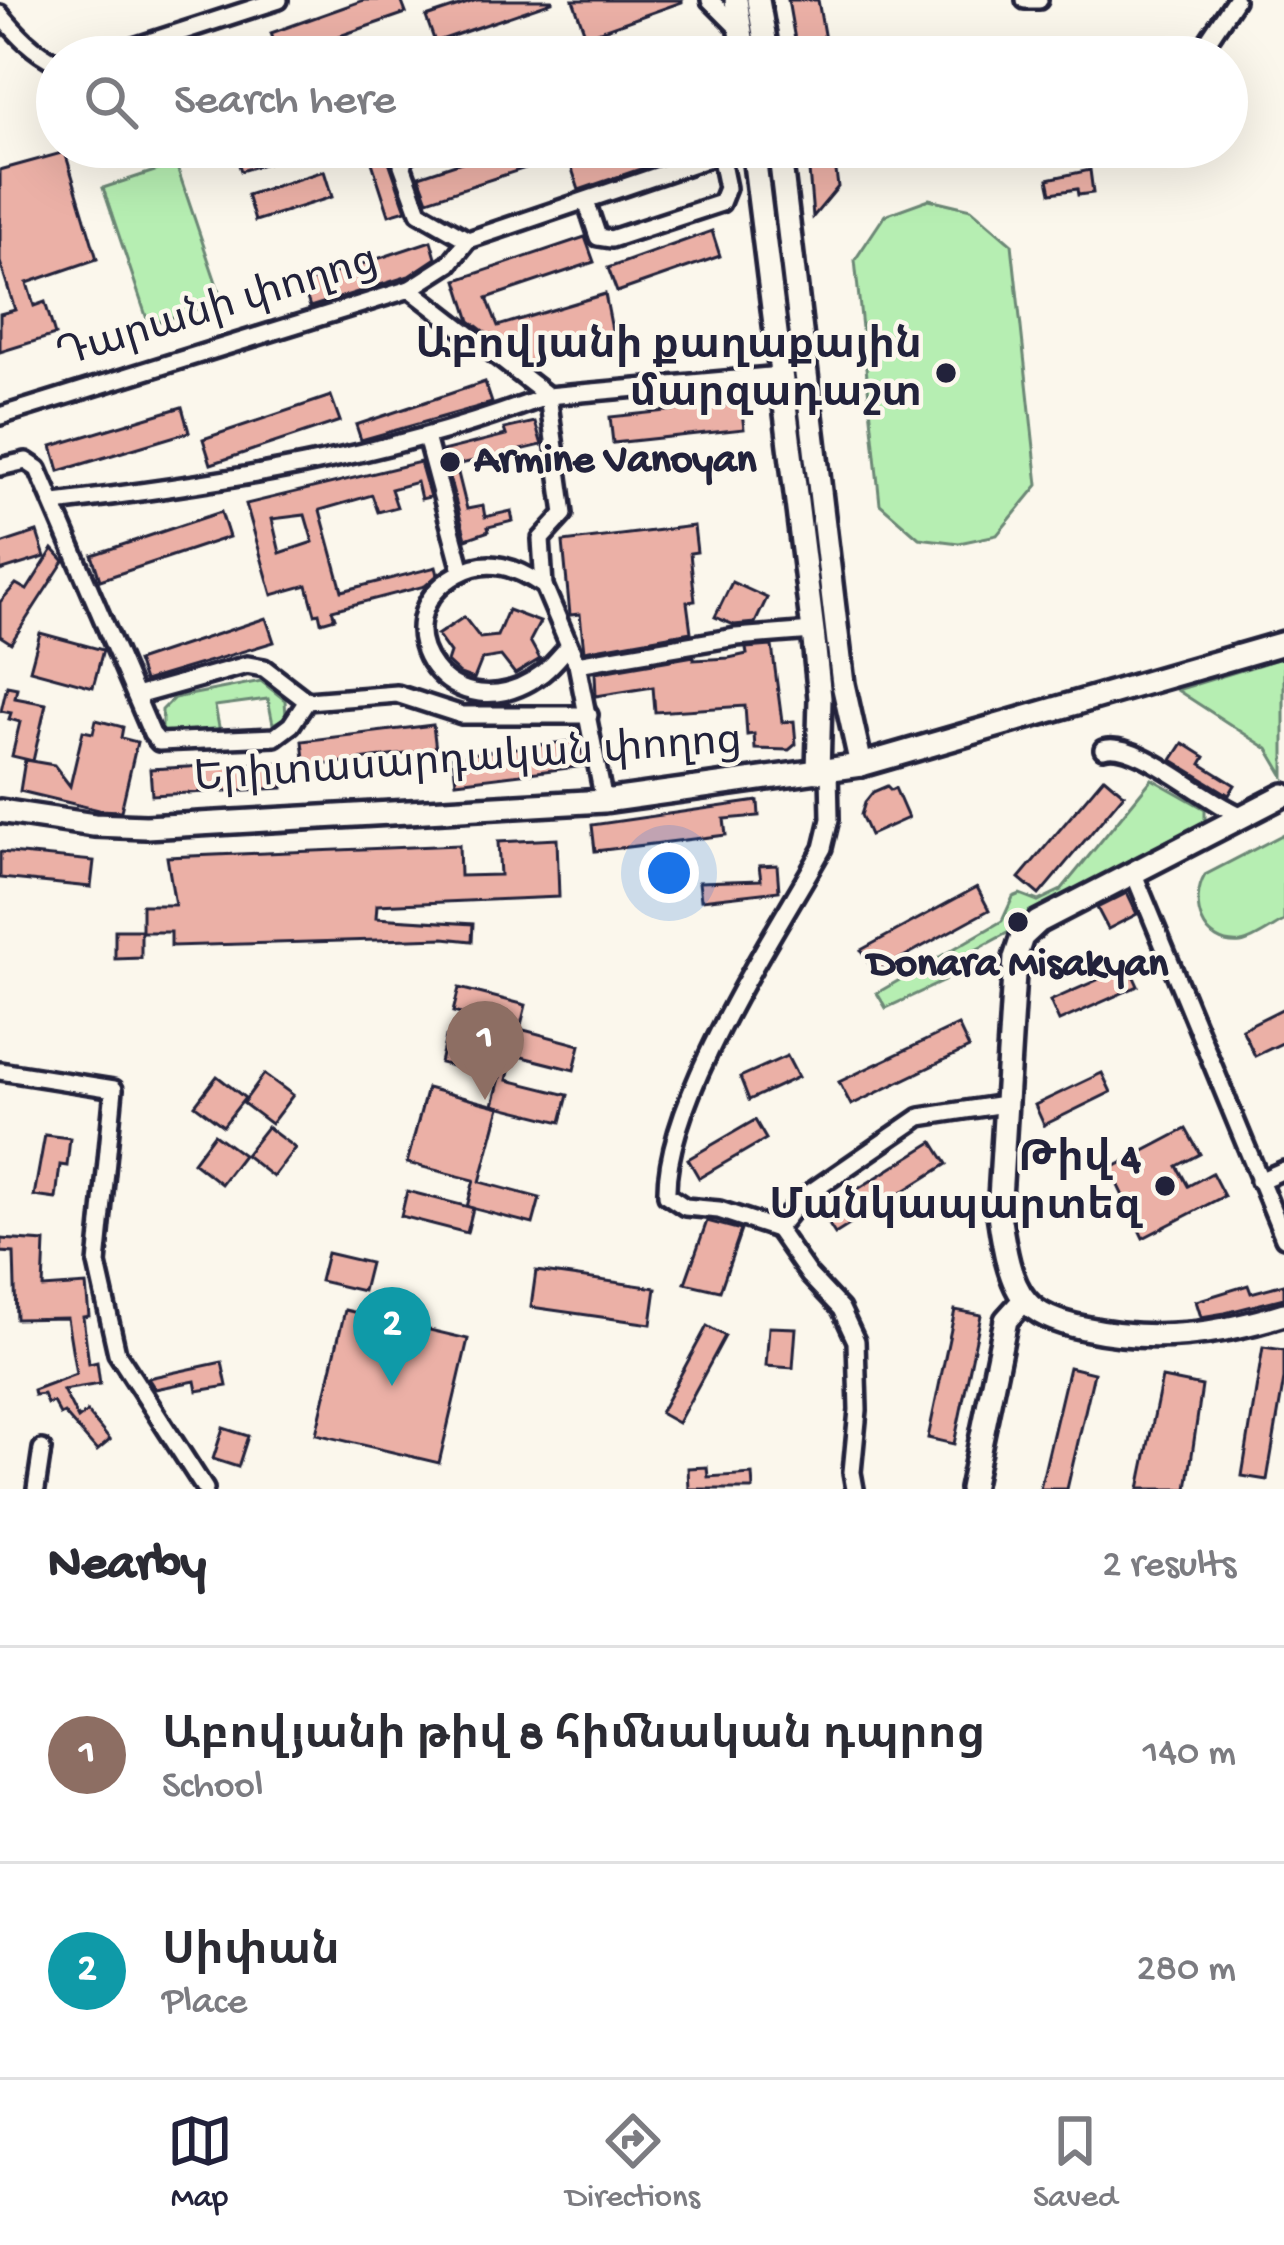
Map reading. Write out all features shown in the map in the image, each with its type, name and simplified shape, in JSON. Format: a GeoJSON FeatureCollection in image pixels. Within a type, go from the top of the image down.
{"type":"FeatureCollection","features":[{"type":"Feature","properties":{"kind":"street"},"geometry":{"type":"LineString","coordinates":[[168,36],[279,0]]}},
{"type":"Feature","properties":{"kind":"street"},"geometry":{"type":"LineString","coordinates":[[710,0],[742,32]]}},
{"type":"Feature","properties":{"kind":"street"},"geometry":{"type":"LineString","coordinates":[[736,0],[742,36]]}},
{"type":"Feature","properties":{"kind":"street"},"geometry":{"type":"LineString","coordinates":[[758,0],[764,36]]}},
{"type":"Feature","properties":{"kind":"street"},"geometry":{"type":"LineString","coordinates":[[1025,0],[1040,0]]}},
{"type":"Feature","properties":{"kind":"street"},"geometry":{"type":"LineString","coordinates":[[1211,36],[1235,0]]}},
{"type":"Feature","properties":{"kind":"street"},"geometry":{"type":"LineString","coordinates":[[0,14],[36,52]]}},
{"type":"Feature","properties":{"kind":"street"},"geometry":{"type":"LineString","coordinates":[[403,168],[419,212],[468,240]]}},
{"type":"Feature","properties":{"kind":"street"},"geometry":{"type":"LineString","coordinates":[[410,289],[449,264],[468,240],[680,168]]}},
{"type":"Feature","properties":{"kind":"street"},"geometry":{"type":"LineString","coordinates":[[586,201],[598,237],[611,238],[722,203],[728,188],[723,168]]}},
{"type":"Feature","properties":{"kind":"street"},"geometry":{"type":"LineString","coordinates":[[756,168],[813,631],[830,820],[823,848],[704,1064],[666,1175],[667,1195],[675,1204],[737,1214],[777,1229],[809,1275],[841,1309],[856,1341],[858,1409],[851,1472],[855,1489]]}},
{"type":"Feature","properties":{"kind":"street"},"geometry":{"type":"LineString","coordinates":[[781,168],[843,684],[861,765]]}},
{"type":"Feature","properties":{"kind":"street","name":"Դարանի փողոց"},"geometry":{"type":"LineString","coordinates":[[0,416],[410,289],[548,396]]}},
{"type":"Feature","properties":{"kind":"street"},"geometry":{"type":"LineString","coordinates":[[55,503],[219,483],[427,437],[548,396],[782,375]]}},
{"type":"Feature","properties":{"kind":"street"},"geometry":{"type":"LineString","coordinates":[[548,396],[564,514],[541,539],[544,586],[577,664],[604,801]]}},
{"type":"Feature","properties":{"kind":"street"},"geometry":{"type":"LineString","coordinates":[[427,437],[462,571]]}},
{"type":"Feature","properties":{"kind":"street"},"geometry":{"type":"LineString","coordinates":[[0,467],[26,460],[34,463],[159,742],[275,737],[291,725],[307,701]]}},
{"type":"Feature","properties":{"kind":"street"},"geometry":{"type":"LineString","coordinates":[[544,586],[522,571],[480,564],[440,585],[431,597],[422,628],[429,662],[453,687],[472,692],[518,686],[543,674],[569,646]]}},
{"type":"Feature","properties":{"kind":"street"},"geometry":{"type":"LineString","coordinates":[[577,664],[736,637],[813,631]]}},
{"type":"Feature","properties":{"kind":"street","name":"Երիտասարդական փողոց"},"geometry":{"type":"LineString","coordinates":[[0,811],[146,826],[604,801],[861,765],[1284,643]]}},
{"type":"Feature","properties":{"kind":"street"},"geometry":{"type":"LineString","coordinates":[[136,696],[247,665],[264,668],[307,701],[397,694],[462,715],[589,715]]}},
{"type":"Feature","properties":{"kind":"street"},"geometry":{"type":"LineString","coordinates":[[1103,749],[1117,746],[1137,753],[1220,808],[1243,816]]}},
{"type":"Feature","properties":{"kind":"street"},"geometry":{"type":"LineString","coordinates":[[1284,795],[1038,922],[1018,943],[999,1214],[1006,1252],[1024,1300],[1062,1323],[1138,1337],[1232,1329],[1284,1314]]}},
{"type":"Feature","properties":{"kind":"street"},"geometry":{"type":"LineString","coordinates":[[1134,874],[1282,1230]]}},
{"type":"Feature","properties":{"kind":"street"},"geometry":{"type":"LineString","coordinates":[[0,1071],[114,1089],[97,1264],[117,1353],[205,1489]]}},
{"type":"Feature","properties":{"kind":"street"},"geometry":{"type":"LineString","coordinates":[[777,1229],[801,1198],[920,1117],[1004,1104]]}},
{"type":"Feature","properties":{"kind":"street"},"geometry":{"type":"LineString","coordinates":[[1259,1181],[1284,1170]]}},
{"type":"Feature","properties":{"kind":"street"},"geometry":{"type":"LineString","coordinates":[[971,1489],[1006,1320],[1024,1300]]}},
{"type":"Feature","properties":{"kind":"street"},"geometry":{"type":"LineString","coordinates":[[36,1489],[43,1449]]}},
{"type":"Feature","properties":{"kind":"green space"},"geometry":{"type":"Polygon","coordinates":[[[177,168],[222,300],[149,325],[103,188],[177,168]]]}},
{"type":"Feature","properties":{"kind":"green space"},"geometry":{"type":"Polygon","coordinates":[[[766,168],[772,168],[835,698],[829,700],[766,168]]]}},
{"type":"Feature","properties":{"kind":"green space","name":"Աբովյանի քաղաքային մարզադաշտ"},"geometry":{"type":"Polygon","coordinates":[[[929,199],[971,209],[1012,244],[1038,485],[997,535],[959,543],[919,538],[880,504],[855,260],[885,215],[929,199]]]}},
{"type":"Feature","properties":{"kind":"green space"},"geometry":{"type":"Polygon","coordinates":[[[1284,657],[1284,776],[1268,749],[1177,690],[1284,657]]]}},
{"type":"Feature","properties":{"kind":"green space"},"geometry":{"type":"Polygon","coordinates":[[[261,681],[285,700],[286,717],[273,724],[268,699],[215,706],[220,732],[172,736],[162,730],[162,710],[174,698],[261,681]]]}},
{"type":"Feature","properties":{"kind":"green space"},"geometry":{"type":"Polygon","coordinates":[[[1152,779],[1205,809],[1205,826],[972,952],[944,981],[886,1008],[877,993],[1002,921],[1013,897],[1020,894],[1038,901],[1061,890],[1152,779]]]}},
{"type":"Feature","properties":{"kind":"green space"},"geometry":{"type":"Polygon","coordinates":[[[1284,834],[1284,921],[1241,943],[1216,938],[1199,909],[1205,875],[1284,834]]]}},
{"type":"Feature","properties":{"kind":"building"},"geometry":{"type":"Polygon","coordinates":[[[364,0],[401,0],[406,13],[340,36],[271,33],[364,0]]]}},
{"type":"Feature","properties":{"kind":"building"},"geometry":{"type":"Polygon","coordinates":[[[477,0],[552,0],[453,36],[433,36],[426,17],[477,0]]]}},
{"type":"Feature","properties":{"kind":"building"},"geometry":{"type":"Polygon","coordinates":[[[573,0],[682,0],[682,2],[586,36],[573,0]]]}},
{"type":"Feature","properties":{"kind":"building"},"geometry":{"type":"Polygon","coordinates":[[[788,0],[818,0],[824,36],[794,36],[788,0]]]}},
{"type":"Feature","properties":{"kind":"building"},"geometry":{"type":"Polygon","coordinates":[[[36,160],[36,168],[70,168],[97,259],[27,283],[34,306],[45,302],[55,335],[0,352],[0,314],[15,310],[0,262],[0,170],[36,160]]]}},
{"type":"Feature","properties":{"kind":"building"},"geometry":{"type":"Polygon","coordinates":[[[374,168],[391,168],[406,210],[389,215],[374,168]]]}},
{"type":"Feature","properties":{"kind":"building"},"geometry":{"type":"Polygon","coordinates":[[[443,168],[526,168],[428,200],[419,176],[443,168]]]}},
{"type":"Feature","properties":{"kind":"building"},"geometry":{"type":"Polygon","coordinates":[[[572,168],[643,168],[579,190],[572,168]]]}},
{"type":"Feature","properties":{"kind":"building"},"geometry":{"type":"Polygon","coordinates":[[[809,168],[836,168],[838,187],[813,217],[809,168]]]}},
{"type":"Feature","properties":{"kind":"building"},"geometry":{"type":"Polygon","coordinates":[[[1090,170],[1093,193],[1078,195],[1077,189],[1051,193],[1048,179],[1090,170]]]}},
{"type":"Feature","properties":{"kind":"building"},"geometry":{"type":"Polygon","coordinates":[[[324,171],[332,197],[255,221],[247,195],[324,171]]]}},
{"type":"Feature","properties":{"kind":"building"},"geometry":{"type":"Polygon","coordinates":[[[712,231],[720,256],[617,292],[608,268],[712,231]]]}},
{"type":"Feature","properties":{"kind":"building"},"geometry":{"type":"Polygon","coordinates":[[[585,237],[594,262],[487,298],[498,326],[605,294],[614,340],[527,364],[470,321],[457,280],[585,237]]]}},
{"type":"Feature","properties":{"kind":"building"},"geometry":{"type":"Polygon","coordinates":[[[431,241],[436,258],[409,276],[310,307],[302,284],[431,241]]]}},
{"type":"Feature","properties":{"kind":"building"},"geometry":{"type":"Polygon","coordinates":[[[485,382],[492,403],[361,440],[356,425],[485,382]]]}},
{"type":"Feature","properties":{"kind":"building"},"geometry":{"type":"Polygon","coordinates":[[[331,396],[340,421],[211,464],[203,439],[331,396]]]}},
{"type":"Feature","properties":{"kind":"building"},"geometry":{"type":"Polygon","coordinates":[[[741,403],[744,429],[613,443],[610,417],[741,403]]]}},
{"type":"Feature","properties":{"kind":"building"},"geometry":{"type":"Polygon","coordinates":[[[182,407],[189,432],[59,471],[52,446],[182,407]]]}},
{"type":"Feature","properties":{"kind":"building"},"geometry":{"type":"Polygon","coordinates":[[[535,422],[542,445],[456,465],[467,509],[483,506],[485,517],[511,511],[513,521],[466,539],[442,451],[506,435],[504,429],[535,422]]]}},
{"type":"Feature","properties":{"kind":"building"},"geometry":{"type":"Polygon","coordinates":[[[420,462],[430,497],[421,499],[417,482],[391,489],[397,507],[378,512],[372,495],[320,510],[342,591],[436,567],[438,575],[425,586],[332,610],[335,618],[321,622],[307,585],[272,595],[246,504],[420,462]],[[305,515],[272,519],[280,553],[313,542],[305,515]]]}},
{"type":"Feature","properties":{"kind":"building"},"geometry":{"type":"Polygon","coordinates":[[[221,512],[229,537],[100,580],[92,555],[221,512]]]}},
{"type":"Feature","properties":{"kind":"building"},"geometry":{"type":"Polygon","coordinates":[[[694,526],[697,552],[690,553],[695,601],[687,602],[691,632],[584,651],[580,614],[570,615],[563,542],[694,526]]]}},
{"type":"Feature","properties":{"kind":"building"},"geometry":{"type":"Polygon","coordinates":[[[37,532],[45,557],[0,571],[0,544],[37,532]]]}},
{"type":"Feature","properties":{"kind":"building"},"geometry":{"type":"Polygon","coordinates":[[[53,549],[64,561],[11,643],[0,636],[0,602],[16,584],[27,590],[53,549]]]}},
{"type":"Feature","properties":{"kind":"building"},"geometry":{"type":"Polygon","coordinates":[[[732,582],[767,598],[755,623],[734,625],[715,617],[732,582]]]}},
{"type":"Feature","properties":{"kind":"building"},"geometry":{"type":"Polygon","coordinates":[[[508,610],[540,622],[530,641],[540,659],[515,674],[501,656],[482,659],[474,679],[447,662],[450,653],[437,635],[464,617],[480,638],[497,636],[508,610]]]}},
{"type":"Feature","properties":{"kind":"building"},"geometry":{"type":"Polygon","coordinates":[[[266,618],[274,642],[144,681],[137,661],[266,618]]]}},
{"type":"Feature","properties":{"kind":"building"},"geometry":{"type":"Polygon","coordinates":[[[40,633],[103,650],[93,687],[30,670],[40,633]]]}},
{"type":"Feature","properties":{"kind":"building"},"geometry":{"type":"Polygon","coordinates":[[[772,646],[782,722],[794,721],[796,744],[789,750],[755,749],[754,734],[747,735],[745,706],[655,712],[653,687],[596,696],[595,673],[694,656],[694,660],[729,658],[747,654],[746,648],[772,646]]]}},
{"type":"Feature","properties":{"kind":"building"},"geometry":{"type":"Polygon","coordinates":[[[7,686],[17,688],[15,698],[46,704],[33,761],[12,756],[20,722],[1,711],[7,686]]]}},
{"type":"Feature","properties":{"kind":"building"},"geometry":{"type":"Polygon","coordinates":[[[96,720],[123,727],[121,738],[137,742],[121,811],[20,791],[25,760],[54,765],[70,786],[83,731],[93,733],[96,720]]]}},
{"type":"Feature","properties":{"kind":"building"},"geometry":{"type":"Polygon","coordinates":[[[433,725],[436,750],[305,767],[302,741],[433,725]]]}},
{"type":"Feature","properties":{"kind":"building"},"geometry":{"type":"Polygon","coordinates":[[[580,740],[585,766],[456,782],[453,756],[580,740]]]}},
{"type":"Feature","properties":{"kind":"building"},"geometry":{"type":"Polygon","coordinates":[[[1183,743],[1205,757],[1201,764],[1235,785],[1229,795],[1172,760],[1183,743]]]}},
{"type":"Feature","properties":{"kind":"building"},"geometry":{"type":"Polygon","coordinates":[[[282,762],[283,788],[152,795],[150,769],[282,762]]]}},
{"type":"Feature","properties":{"kind":"building"},"geometry":{"type":"Polygon","coordinates":[[[1104,777],[1124,794],[1039,895],[1019,878],[1104,777]]]}},
{"type":"Feature","properties":{"kind":"building"},"geometry":{"type":"Polygon","coordinates":[[[887,786],[895,788],[908,818],[870,835],[861,815],[865,802],[887,786]]]}},
{"type":"Feature","properties":{"kind":"building"},"geometry":{"type":"Polygon","coordinates":[[[758,801],[759,816],[724,819],[726,835],[595,851],[592,825],[758,801]]]}},
{"type":"Feature","properties":{"kind":"building"},"geometry":{"type":"Polygon","coordinates":[[[557,839],[559,897],[377,905],[376,918],[473,924],[472,941],[171,946],[171,932],[142,932],[142,905],[175,905],[167,857],[459,845],[460,876],[500,875],[498,842],[557,839]]]}},
{"type":"Feature","properties":{"kind":"building"},"geometry":{"type":"Polygon","coordinates":[[[0,852],[94,861],[91,887],[0,878],[0,852]]]}},
{"type":"Feature","properties":{"kind":"building"},"geometry":{"type":"Polygon","coordinates":[[[777,865],[779,891],[701,900],[699,882],[761,880],[759,866],[777,865]]]}},
{"type":"Feature","properties":{"kind":"building"},"geometry":{"type":"Polygon","coordinates":[[[977,887],[989,910],[874,973],[861,950],[977,887]]]}},
{"type":"Feature","properties":{"kind":"building"},"geometry":{"type":"Polygon","coordinates":[[[1127,893],[1137,914],[1108,929],[1097,908],[1127,893]]]}},
{"type":"Feature","properties":{"kind":"building"},"geometry":{"type":"Polygon","coordinates":[[[115,930],[141,930],[141,958],[115,959],[115,930]]]}},
{"type":"Feature","properties":{"kind":"building"},"geometry":{"type":"Polygon","coordinates":[[[1129,966],[1138,986],[1059,1021],[1050,1001],[1129,966]]]}},
{"type":"Feature","properties":{"kind":"building"},"geometry":{"type":"Polygon","coordinates":[[[459,988],[526,1005],[520,1029],[580,1045],[574,1070],[506,1053],[513,1028],[453,1012],[459,988]]]}},
{"type":"Feature","properties":{"kind":"building"},"geometry":{"type":"Polygon","coordinates":[[[1284,1008],[1284,1042],[1255,1056],[1242,1029],[1284,1008]]]}},
{"type":"Feature","properties":{"kind":"building"},"geometry":{"type":"Polygon","coordinates":[[[958,1025],[969,1048],[851,1105],[839,1082],[958,1025]]]}},
{"type":"Feature","properties":{"kind":"building"},"geometry":{"type":"Polygon","coordinates":[[[446,1037],[513,1055],[507,1080],[568,1095],[561,1122],[493,1105],[500,1078],[440,1063],[446,1037]]]}},
{"type":"Feature","properties":{"kind":"building"},"geometry":{"type":"Polygon","coordinates":[[[787,1056],[798,1077],[749,1100],[740,1077],[787,1056]]]}},
{"type":"Feature","properties":{"kind":"building"},"geometry":{"type":"Polygon","coordinates":[[[1102,1073],[1111,1092],[1044,1125],[1035,1105],[1102,1073]]]}},
{"type":"Feature","properties":{"kind":"building"},"geometry":{"type":"Polygon","coordinates":[[[264,1074],[293,1095],[271,1124],[243,1103],[264,1074]]]}},
{"type":"Feature","properties":{"kind":"building"},"geometry":{"type":"Polygon","coordinates":[[[217,1076],[245,1098],[223,1126],[195,1105],[217,1076]]]}},
{"type":"Feature","properties":{"kind":"building"},"geometry":{"type":"Polygon","coordinates":[[[427,1088],[500,1107],[480,1182],[540,1198],[533,1224],[467,1207],[474,1180],[407,1163],[427,1088]]]}},
{"type":"Feature","properties":{"kind":"building"},"geometry":{"type":"Polygon","coordinates":[[[755,1120],[766,1139],[699,1178],[688,1159],[755,1120]]]}},
{"type":"Feature","properties":{"kind":"building"},"geometry":{"type":"Polygon","coordinates":[[[267,1127],[295,1148],[273,1177],[245,1155],[267,1127]]]}},
{"type":"Feature","properties":{"kind":"building"},"geometry":{"type":"Polygon","coordinates":[[[1186,1129],[1200,1154],[1177,1166],[1188,1186],[1212,1173],[1224,1196],[1143,1238],[1110,1169],[1186,1129]]]}},
{"type":"Feature","properties":{"kind":"building"},"geometry":{"type":"Polygon","coordinates":[[[214,1134],[243,1155],[221,1184],[193,1162],[214,1134]]]}},
{"type":"Feature","properties":{"kind":"building"},"geometry":{"type":"Polygon","coordinates":[[[45,1135],[70,1138],[67,1166],[60,1165],[56,1199],[34,1196],[45,1135]]]}},
{"type":"Feature","properties":{"kind":"building"},"geometry":{"type":"Polygon","coordinates":[[[933,1142],[947,1164],[835,1234],[821,1212],[933,1142]]]}},
{"type":"Feature","properties":{"kind":"building"},"geometry":{"type":"Polygon","coordinates":[[[407,1191],[473,1208],[467,1233],[401,1216],[407,1191]]]}},
{"type":"Feature","properties":{"kind":"building"},"geometry":{"type":"Polygon","coordinates":[[[707,1221],[741,1230],[720,1291],[685,1283],[707,1221]]]}},
{"type":"Feature","properties":{"kind":"building"},"geometry":{"type":"Polygon","coordinates":[[[1,1239],[45,1242],[43,1288],[86,1285],[89,1316],[83,1317],[89,1364],[97,1362],[100,1384],[63,1390],[78,1419],[87,1412],[110,1440],[97,1451],[53,1402],[47,1404],[43,1394],[34,1395],[33,1390],[76,1374],[67,1318],[16,1319],[14,1253],[1,1252],[1,1239]]]}},
{"type":"Feature","properties":{"kind":"building"},"geometry":{"type":"Polygon","coordinates":[[[327,1253],[370,1263],[363,1291],[320,1281],[327,1253]]]}},
{"type":"Feature","properties":{"kind":"building"},"geometry":{"type":"Polygon","coordinates":[[[536,1271],[656,1288],[651,1324],[531,1307],[536,1271]]]}},
{"type":"Feature","properties":{"kind":"building"},"geometry":{"type":"Polygon","coordinates":[[[1284,1284],[1284,1298],[1225,1313],[1201,1317],[1196,1301],[1248,1285],[1251,1293],[1284,1284]]]}},
{"type":"Feature","properties":{"kind":"building"},"geometry":{"type":"Polygon","coordinates":[[[345,1310],[468,1339],[439,1463],[316,1434],[345,1310]]]}},
{"type":"Feature","properties":{"kind":"building"},"geometry":{"type":"Polygon","coordinates":[[[955,1310],[981,1315],[954,1444],[928,1438],[955,1310]]]}},
{"type":"Feature","properties":{"kind":"building"},"geometry":{"type":"Polygon","coordinates":[[[707,1326],[725,1336],[678,1423],[660,1413],[707,1326]]]}},
{"type":"Feature","properties":{"kind":"building"},"geometry":{"type":"Polygon","coordinates":[[[769,1327],[796,1328],[793,1368],[766,1366],[769,1327]]]}},
{"type":"Feature","properties":{"kind":"building"},"geometry":{"type":"Polygon","coordinates":[[[1263,1347],[1284,1350],[1284,1379],[1267,1480],[1242,1476],[1263,1347]]]}},
{"type":"Feature","properties":{"kind":"building"},"geometry":{"type":"Polygon","coordinates":[[[222,1362],[227,1386],[197,1391],[195,1381],[155,1389],[148,1378],[222,1362]]]}},
{"type":"Feature","properties":{"kind":"building"},"geometry":{"type":"Polygon","coordinates":[[[1069,1367],[1094,1373],[1067,1489],[1040,1489],[1069,1367]]]}},
{"type":"Feature","properties":{"kind":"building"},"geometry":{"type":"Polygon","coordinates":[[[1162,1378],[1202,1386],[1187,1489],[1139,1489],[1162,1378]]]}},
{"type":"Feature","properties":{"kind":"building"},"geometry":{"type":"Polygon","coordinates":[[[223,1428],[248,1436],[238,1467],[213,1459],[223,1428]]]}},
{"type":"Feature","properties":{"kind":"building"},"geometry":{"type":"Polygon","coordinates":[[[707,1467],[708,1477],[752,1474],[753,1489],[689,1489],[688,1468],[707,1467]]]}},
{"type":"Feature","properties":{"kind":"place","name":"Աբովյանի քաղաքային մարզադաշտ"},"geometry":{"type":"Point","coordinates":[946,373]}},
{"type":"Feature","properties":{"kind":"place","name":"Armine Vanoyan"},"geometry":{"type":"Point","coordinates":[450,462]}},
{"type":"Feature","properties":{"kind":"place","name":"Donara Misakyan"},"geometry":{"type":"Point","coordinates":[1018,922]}},
{"type":"Feature","properties":{"kind":"place","name":"Աբովյանի թիվ 8 հիմնական դպրոց"},"geometry":{"type":"Point","coordinates":[485,1100]}},
{"type":"Feature","properties":{"kind":"place","name":"Թիվ 4 Մանկապարտեզ"},"geometry":{"type":"Point","coordinates":[1165,1186]}},
{"type":"Feature","properties":{"kind":"place","name":"Սիփան"},"geometry":{"type":"Point","coordinates":[392,1386]}}]}
